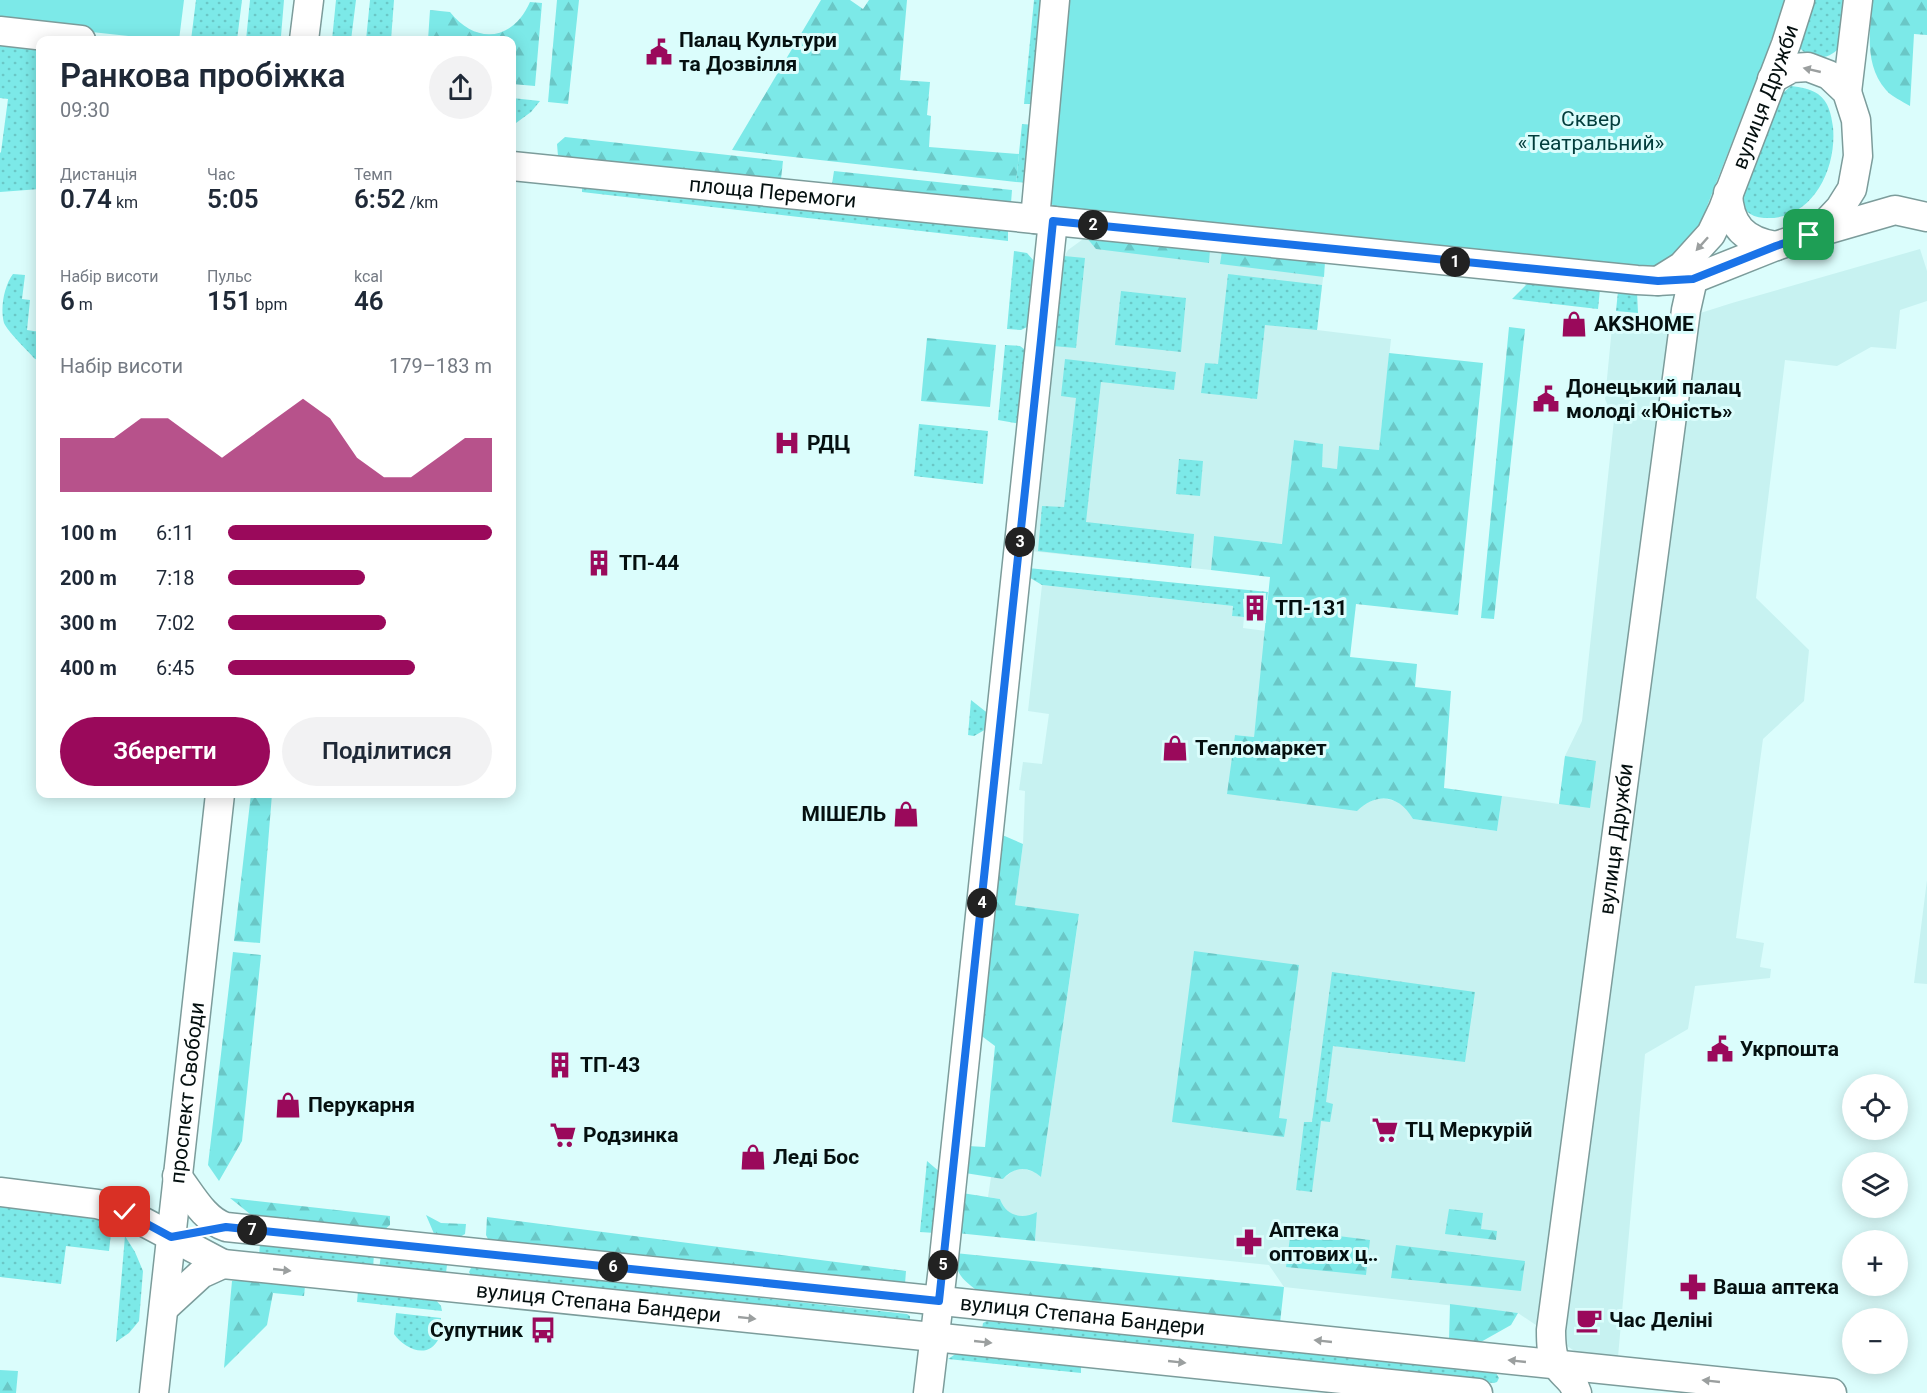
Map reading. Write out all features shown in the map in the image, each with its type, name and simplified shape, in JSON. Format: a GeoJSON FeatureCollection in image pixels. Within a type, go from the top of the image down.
{"type":"FeatureCollection","features":[{"type":"Feature","properties":{"kind":"street"},"geometry":{"type":"LineString","coordinates":[[304,36],[309,0]]}},
{"type":"Feature","properties":{"kind":"street"},"geometry":{"type":"LineString","coordinates":[[928,1393],[1040,352],[1054,0]]}},
{"type":"Feature","properties":{"kind":"street","name":"вулиця Дружби"},"geometry":{"type":"LineString","coordinates":[[1658,281],[1683,266],[1711,234],[1724,209],[1800,0]]}},
{"type":"Feature","properties":{"kind":"street"},"geometry":{"type":"LineString","coordinates":[[1858,0],[1847,92],[1856,120],[1858,156],[1865,181],[1878,198],[1895,210],[1927,217]]}},
{"type":"Feature","properties":{"kind":"street"},"geometry":{"type":"LineString","coordinates":[[0,31],[45,36]]}},
{"type":"Feature","properties":{"kind":"street"},"geometry":{"type":"LineString","coordinates":[[1772,79],[1792,68],[1808,67],[1829,75],[1847,92]]}},
{"type":"Feature","properties":{"kind":"street"},"geometry":{"type":"LineString","coordinates":[[1809,235],[1824,225],[1840,208],[1852,189],[1858,156]]}},
{"type":"Feature","properties":{"kind":"street","name":"площа Перемоги"},"geometry":{"type":"LineString","coordinates":[[516,166],[1658,281],[1693,279],[1776,246]]}},
{"type":"Feature","properties":{"kind":"street"},"geometry":{"type":"LineString","coordinates":[[1728,193],[1728,208],[1734,223],[1744,233],[1760,243],[1776,246],[1895,210]]}},
{"type":"Feature","properties":{"kind":"street","name":"вулиця Дружби"},"geometry":{"type":"LineString","coordinates":[[1577,1393],[1574,1383],[1557,1365],[1551,1345],[1551,1330],[1685,322],[1693,279]]}},
{"type":"Feature","properties":{"kind":"street","name":"проспект Свободи"},"geometry":{"type":"LineString","coordinates":[[154,1393],[220,798]]}},
{"type":"Feature","properties":{"kind":"street"},"geometry":{"type":"LineString","coordinates":[[177,1176],[210,1218],[218,1225],[226,1227]]}},
{"type":"Feature","properties":{"kind":"street"},"geometry":{"type":"LineString","coordinates":[[0,1192],[97,1204],[125,1212],[223,1264]]}},
{"type":"Feature","properties":{"kind":"street","name":"вулиця Степана Бандери"},"geometry":{"type":"LineString","coordinates":[[171,1237],[226,1227],[1832,1393]]}},
{"type":"Feature","properties":{"kind":"street"},"geometry":{"type":"LineString","coordinates":[[456,1288],[453,1275],[455,1263],[462,1252]]}},
{"type":"Feature","properties":{"kind":"street"},"geometry":{"type":"LineString","coordinates":[[164,1308],[201,1274],[223,1264]]}},
{"type":"Feature","properties":{"kind":"street","name":"вулиця Степана Бандери"},"geometry":{"type":"LineString","coordinates":[[223,1264],[1478,1393]]}},
{"type":"Feature","properties":{"kind":"shaded area"},"geometry":{"type":"Polygon","coordinates":[[[1086,237],[1325,261],[1317,330],[1391,339],[1379,450],[1340,446],[1337,469],[1321,467],[1323,444],[1294,440],[1283,544],[1214,536],[1211,570],[1030,551],[1063,259],[1068,250],[1086,237]]]}},
{"type":"Feature","properties":{"kind":"shaded area"},"geometry":{"type":"Polygon","coordinates":[[[1920,249],[1927,271],[1927,301],[1900,310],[1896,349],[1871,347],[1837,366],[1785,360],[1756,598],[1809,650],[1804,701],[1763,739],[1736,938],[1764,943],[1760,967],[1771,969],[1770,978],[1695,986],[1688,1029],[1645,1054],[1618,1357],[1579,1354],[1518,1313],[1284,1287],[1269,1265],[1035,1241],[1037,1212],[1030,1216],[1014,1216],[1002,1205],[1000,1199],[988,1197],[991,1177],[1003,1179],[1020,1168],[1035,1172],[1041,1177],[1079,915],[1015,905],[1023,844],[1025,791],[1019,790],[1023,762],[1042,764],[1049,714],[1028,711],[1042,585],[1233,606],[1232,616],[1244,617],[1243,628],[1266,631],[1254,737],[1235,735],[1366,803],[1376,799],[1387,799],[1407,808],[1413,819],[1497,831],[1502,796],[1559,804],[1565,756],[1582,721],[1614,420],[1605,399],[1612,327],[1647,330],[1920,249]]]}},
{"type":"Feature","properties":{"kind":"shaded area"},"geometry":{"type":"Polygon","coordinates":[[[1927,880],[1927,984],[1914,983],[1927,880]]]}},
{"type":"Feature","properties":{"kind":"green space"},"geometry":{"type":"Polygon","coordinates":[[[0,0],[184,0],[180,36],[128,36],[0,22],[0,0]]]}},
{"type":"Feature","properties":{"kind":"green space"},"geometry":{"type":"Polygon","coordinates":[[[196,0],[242,0],[238,36],[192,36],[196,0]]]}},
{"type":"Feature","properties":{"kind":"green space"},"geometry":{"type":"Polygon","coordinates":[[[250,0],[284,0],[281,36],[246,36],[250,0]]]}},
{"type":"Feature","properties":{"kind":"green space"},"geometry":{"type":"Polygon","coordinates":[[[336,0],[356,0],[352,36],[332,36],[336,0]]]}},
{"type":"Feature","properties":{"kind":"green space"},"geometry":{"type":"Polygon","coordinates":[[[370,0],[394,0],[391,36],[366,36],[370,0]]]}},
{"type":"Feature","properties":{"kind":"green space"},"geometry":{"type":"Polygon","coordinates":[[[557,0],[579,0],[568,104],[548,102],[557,0]]]}},
{"type":"Feature","properties":{"kind":"green space"},"geometry":{"type":"Polygon","coordinates":[[[821,0],[850,0],[863,9],[869,0],[907,0],[900,80],[930,82],[927,115],[931,116],[929,147],[1019,154],[1016,182],[732,150],[821,0]]]}},
{"type":"Feature","properties":{"kind":"green space"},"geometry":{"type":"Polygon","coordinates":[[[1034,0],[1047,0],[1037,104],[1024,104],[1034,0]]]}},
{"type":"Feature","properties":{"kind":"green space","name":"Сквер «Театральний»"},"geometry":{"type":"Polygon","coordinates":[[[1062,0],[1785,0],[1765,58],[1699,227],[1673,256],[1653,269],[1056,210],[1049,200],[1062,0]]]}},
{"type":"Feature","properties":{"kind":"green space"},"geometry":{"type":"Polygon","coordinates":[[[1811,0],[1848,0],[1839,48],[1819,58],[1809,55],[1799,47],[1811,0]]]}},
{"type":"Feature","properties":{"kind":"green space"},"geometry":{"type":"Polygon","coordinates":[[[1872,0],[1927,0],[1927,35],[1914,34],[1910,106],[1888,92],[1874,70],[1870,47],[1872,0]]]}},
{"type":"Feature","properties":{"kind":"green space"},"geometry":{"type":"Polygon","coordinates":[[[530,2],[542,3],[535,86],[516,84],[516,36],[428,36],[430,10],[450,12],[460,23],[482,34],[504,31],[514,25],[530,2]]]}},
{"type":"Feature","properties":{"kind":"green space"},"geometry":{"type":"Polygon","coordinates":[[[0,41],[36,46],[36,189],[0,192],[0,153],[8,99],[0,98],[0,41]]]}},
{"type":"Feature","properties":{"kind":"green space"},"geometry":{"type":"Polygon","coordinates":[[[1791,86],[1815,92],[1827,105],[1833,127],[1831,159],[1818,189],[1808,202],[1796,211],[1781,217],[1754,216],[1742,204],[1740,195],[1777,98],[1791,86]]]}},
{"type":"Feature","properties":{"kind":"green space"},"geometry":{"type":"Polygon","coordinates":[[[516,98],[540,101],[531,112],[516,123],[516,98]]]}},
{"type":"Feature","properties":{"kind":"green space"},"geometry":{"type":"Polygon","coordinates":[[[1022,124],[1035,125],[1030,183],[1016,182],[1022,124]]]}},
{"type":"Feature","properties":{"kind":"green space"},"geometry":{"type":"Polygon","coordinates":[[[565,137],[783,161],[781,179],[558,156],[557,144],[565,137]]]}},
{"type":"Feature","properties":{"kind":"green space"},"geometry":{"type":"Polygon","coordinates":[[[834,171],[1012,190],[1011,203],[832,184],[834,171]]]}},
{"type":"Feature","properties":{"kind":"green space"},"geometry":{"type":"Polygon","coordinates":[[[582,188],[1008,231],[1008,241],[582,192],[582,188]]]}},
{"type":"Feature","properties":{"kind":"green space"},"geometry":{"type":"Polygon","coordinates":[[[1086,237],[1210,250],[1209,263],[1096,249],[1086,237]]]}},
{"type":"Feature","properties":{"kind":"green space"},"geometry":{"type":"Polygon","coordinates":[[[1014,251],[1027,253],[1034,261],[1036,271],[1031,325],[1021,330],[1007,329],[1014,251]]]}},
{"type":"Feature","properties":{"kind":"green space"},"geometry":{"type":"Polygon","coordinates":[[[1222,251],[1325,261],[1324,277],[1220,264],[1222,251]]]}},
{"type":"Feature","properties":{"kind":"green space"},"geometry":{"type":"Polygon","coordinates":[[[1064,256],[1085,258],[1076,348],[1053,346],[1064,256]]]}},
{"type":"Feature","properties":{"kind":"green space"},"geometry":{"type":"Polygon","coordinates":[[[13,274],[25,275],[22,299],[30,300],[27,330],[36,331],[36,359],[4,323],[2,311],[7,285],[13,274]]]}},
{"type":"Feature","properties":{"kind":"green space"},"geometry":{"type":"Polygon","coordinates":[[[1228,274],[1322,285],[1317,330],[1265,325],[1257,399],[1201,393],[1205,363],[1218,364],[1228,274]]]}},
{"type":"Feature","properties":{"kind":"green space"},"geometry":{"type":"Polygon","coordinates":[[[1528,283],[1600,289],[1598,309],[1512,299],[1528,283]]]}},
{"type":"Feature","properties":{"kind":"green space"},"geometry":{"type":"Polygon","coordinates":[[[1121,291],[1186,298],[1181,352],[1115,345],[1121,291]]]}},
{"type":"Feature","properties":{"kind":"green space"},"geometry":{"type":"Polygon","coordinates":[[[1618,291],[1637,292],[1638,313],[1616,311],[1618,291]]]}},
{"type":"Feature","properties":{"kind":"green space"},"geometry":{"type":"Polygon","coordinates":[[[1509,327],[1525,329],[1494,619],[1481,618],[1509,327]]]}},
{"type":"Feature","properties":{"kind":"green space"},"geometry":{"type":"Polygon","coordinates":[[[927,338],[996,345],[990,407],[921,401],[927,338]]]}},
{"type":"Feature","properties":{"kind":"green space"},"geometry":{"type":"Polygon","coordinates":[[[1005,345],[1020,346],[1028,352],[1021,424],[998,420],[1005,345]]]}},
{"type":"Feature","properties":{"kind":"green space"},"geometry":{"type":"Polygon","coordinates":[[[1389,353],[1483,363],[1458,615],[1356,604],[1350,657],[1417,664],[1415,687],[1451,691],[1444,788],[1502,796],[1497,831],[1413,819],[1401,805],[1387,799],[1372,801],[1357,811],[1227,794],[1235,735],[1254,737],[1270,577],[1211,570],[1214,536],[1282,544],[1294,440],[1323,444],[1322,467],[1337,469],[1339,446],[1379,450],[1389,353]]]}},
{"type":"Feature","properties":{"kind":"green space"},"geometry":{"type":"Polygon","coordinates":[[[1065,359],[1176,372],[1174,390],[1101,382],[1086,522],[1194,534],[1191,568],[1038,551],[1042,506],[1064,507],[1076,398],[1061,396],[1065,359]]]}},
{"type":"Feature","properties":{"kind":"green space"},"geometry":{"type":"Polygon","coordinates":[[[919,424],[988,431],[983,484],[914,476],[919,424]]]}},
{"type":"Feature","properties":{"kind":"green space"},"geometry":{"type":"Polygon","coordinates":[[[1179,459],[1203,461],[1200,496],[1176,494],[1179,459]]]}},
{"type":"Feature","properties":{"kind":"green space"},"geometry":{"type":"Polygon","coordinates":[[[1028,568],[1268,592],[1267,600],[1243,599],[1244,617],[1232,616],[1233,606],[1042,585],[1027,576],[1028,568]]]}},
{"type":"Feature","properties":{"kind":"green space"},"geometry":{"type":"Polygon","coordinates":[[[971,700],[990,715],[988,728],[974,736],[968,735],[971,700]]]}},
{"type":"Feature","properties":{"kind":"green space"},"geometry":{"type":"Polygon","coordinates":[[[1565,756],[1596,761],[1590,808],[1559,804],[1565,756]]]}},
{"type":"Feature","properties":{"kind":"green space"},"geometry":{"type":"Polygon","coordinates":[[[251,798],[272,798],[260,943],[234,941],[251,798]]]}},
{"type":"Feature","properties":{"kind":"green space"},"geometry":{"type":"Polygon","coordinates":[[[1000,834],[1023,844],[1015,905],[1079,914],[1041,1177],[1027,1169],[1012,1172],[1003,1179],[965,1173],[968,1146],[985,1147],[995,1046],[979,1034],[1000,834]]]}},
{"type":"Feature","properties":{"kind":"green space"},"geometry":{"type":"Polygon","coordinates":[[[1194,951],[1299,965],[1279,1118],[1287,1119],[1284,1137],[1172,1122],[1194,951]]]}},
{"type":"Feature","properties":{"kind":"green space"},"geometry":{"type":"Polygon","coordinates":[[[233,952],[261,955],[242,1141],[219,1181],[208,1165],[233,952]]]}},
{"type":"Feature","properties":{"kind":"green space"},"geometry":{"type":"Polygon","coordinates":[[[1332,972],[1475,992],[1465,1062],[1333,1046],[1326,1102],[1333,1104],[1330,1122],[1321,1121],[1312,1192],[1296,1190],[1304,1122],[1312,1122],[1332,972]]]}},
{"type":"Feature","properties":{"kind":"green space"},"geometry":{"type":"Polygon","coordinates":[[[927,1161],[941,1173],[935,1233],[920,1232],[927,1161]]]}},
{"type":"Feature","properties":{"kind":"green space"},"geometry":{"type":"Polygon","coordinates":[[[962,1193],[1000,1199],[1006,1209],[1015,1215],[1026,1216],[1037,1212],[1035,1241],[957,1233],[962,1193]]]}},
{"type":"Feature","properties":{"kind":"green space"},"geometry":{"type":"Polygon","coordinates":[[[230,1198],[390,1216],[390,1225],[384,1230],[255,1218],[230,1198]]]}},
{"type":"Feature","properties":{"kind":"green space"},"geometry":{"type":"Polygon","coordinates":[[[0,1201],[97,1214],[112,1224],[109,1251],[66,1246],[61,1284],[0,1277],[0,1201]]]}},
{"type":"Feature","properties":{"kind":"green space"},"geometry":{"type":"Polygon","coordinates":[[[1449,1209],[1483,1213],[1481,1229],[1497,1231],[1496,1240],[1445,1234],[1449,1209]]]}},
{"type":"Feature","properties":{"kind":"green space"},"geometry":{"type":"Polygon","coordinates":[[[426,1215],[441,1223],[466,1224],[465,1234],[458,1238],[435,1236],[426,1215]]]}},
{"type":"Feature","properties":{"kind":"green space"},"geometry":{"type":"Polygon","coordinates":[[[487,1217],[906,1271],[905,1284],[489,1241],[486,1235],[487,1217]]]}},
{"type":"Feature","properties":{"kind":"green space"},"geometry":{"type":"Polygon","coordinates":[[[1291,1230],[1370,1240],[1366,1275],[1286,1267],[1291,1230]]]}},
{"type":"Feature","properties":{"kind":"green space"},"geometry":{"type":"Polygon","coordinates":[[[125,1236],[143,1271],[139,1321],[129,1333],[116,1342],[125,1236]]]}},
{"type":"Feature","properties":{"kind":"green space"},"geometry":{"type":"Polygon","coordinates":[[[260,1243],[374,1254],[373,1268],[259,1257],[260,1243]]]}},
{"type":"Feature","properties":{"kind":"green space"},"geometry":{"type":"Polygon","coordinates":[[[1396,1245],[1525,1261],[1521,1291],[1391,1278],[1396,1245]]]}},
{"type":"Feature","properties":{"kind":"green space"},"geometry":{"type":"Polygon","coordinates":[[[955,1253],[1284,1287],[1280,1323],[979,1292],[961,1276],[956,1266],[955,1253]]]}},
{"type":"Feature","properties":{"kind":"green space"},"geometry":{"type":"Polygon","coordinates":[[[381,1255],[444,1262],[447,1265],[446,1273],[379,1269],[381,1255]]]}},
{"type":"Feature","properties":{"kind":"green space"},"geometry":{"type":"Polygon","coordinates":[[[475,1266],[907,1314],[910,1316],[910,1322],[471,1276],[469,1272],[475,1266]]]}},
{"type":"Feature","properties":{"kind":"green space"},"geometry":{"type":"Polygon","coordinates":[[[240,1279],[305,1286],[304,1296],[273,1293],[267,1325],[224,1368],[232,1281],[240,1279]]]}},
{"type":"Feature","properties":{"kind":"green space"},"geometry":{"type":"Polygon","coordinates":[[[358,1291],[435,1299],[442,1311],[357,1302],[358,1291]]]}},
{"type":"Feature","properties":{"kind":"green space"},"geometry":{"type":"Polygon","coordinates":[[[1450,1304],[1518,1313],[1511,1325],[1479,1343],[1449,1340],[1450,1304]]]}},
{"type":"Feature","properties":{"kind":"green space"},"geometry":{"type":"Polygon","coordinates":[[[396,1313],[441,1318],[439,1338],[434,1345],[423,1351],[404,1344],[394,1334],[396,1313]]]}},
{"type":"Feature","properties":{"kind":"green space"},"geometry":{"type":"Polygon","coordinates":[[[987,1321],[1495,1371],[1499,1378],[1494,1383],[1276,1362],[982,1329],[983,1323],[987,1321]]]}},
{"type":"Feature","properties":{"kind":"green space"},"geometry":{"type":"Polygon","coordinates":[[[957,1353],[1081,1366],[1081,1373],[948,1359],[957,1353]]]}},
{"type":"Feature","properties":{"kind":"green space"},"geometry":{"type":"Polygon","coordinates":[[[0,1370],[18,1371],[16,1393],[0,1393],[0,1370]]]}},
{"type":"Feature","properties":{"kind":"place","name":"Палац Культури та Дозвілля"},"geometry":{"type":"Point","coordinates":[659,52]}},
{"type":"Feature","properties":{"kind":"place","name":"AKSHOME"},"geometry":{"type":"Point","coordinates":[1574,324]}},
{"type":"Feature","properties":{"kind":"place","name":"Донецький палац молоді «Юність»"},"geometry":{"type":"Point","coordinates":[1546,399]}},
{"type":"Feature","properties":{"kind":"place","name":"РДЦ"},"geometry":{"type":"Point","coordinates":[787,443]}},
{"type":"Feature","properties":{"kind":"place","name":"ТП-44"},"geometry":{"type":"Point","coordinates":[599,563]}},
{"type":"Feature","properties":{"kind":"place","name":"ТП-131"},"geometry":{"type":"Point","coordinates":[1255,608]}},
{"type":"Feature","properties":{"kind":"place","name":"Тепломаркет"},"geometry":{"type":"Point","coordinates":[1175,748]}},
{"type":"Feature","properties":{"kind":"place","name":"МІШЕЛЬ"},"geometry":{"type":"Point","coordinates":[906,814]}},
{"type":"Feature","properties":{"kind":"place","name":"Укрпошта"},"geometry":{"type":"Point","coordinates":[1720,1049]}},
{"type":"Feature","properties":{"kind":"place","name":"ТП-43"},"geometry":{"type":"Point","coordinates":[560,1065]}},
{"type":"Feature","properties":{"kind":"place","name":"Перукарня"},"geometry":{"type":"Point","coordinates":[288,1105]}},
{"type":"Feature","properties":{"kind":"place","name":"ТЦ Меркурій"},"geometry":{"type":"Point","coordinates":[1385,1130]}},
{"type":"Feature","properties":{"kind":"place","name":"Родзинка"},"geometry":{"type":"Point","coordinates":[563,1135]}},
{"type":"Feature","properties":{"kind":"place","name":"Леді Бос"},"geometry":{"type":"Point","coordinates":[753,1157]}},
{"type":"Feature","properties":{"kind":"place","name":"Аптека оптових ц‥"},"geometry":{"type":"Point","coordinates":[1249,1242]}},
{"type":"Feature","properties":{"kind":"place","name":"Ваша аптека"},"geometry":{"type":"Point","coordinates":[1693,1287]}},
{"type":"Feature","properties":{"kind":"place","name":"Час Деліні"},"geometry":{"type":"Point","coordinates":[1589,1320]}},
{"type":"Feature","properties":{"kind":"place","name":"Супутник"},"geometry":{"type":"Point","coordinates":[543,1330]}},
{"type":"Feature","properties":{"kind":"route"},"geometry":{"type":"LineString","coordinates":[[125,1212],[171,1237],[226,1227],[939,1301],[1053,221],[1658,281],[1693,279],[1809,235]]}}]}
